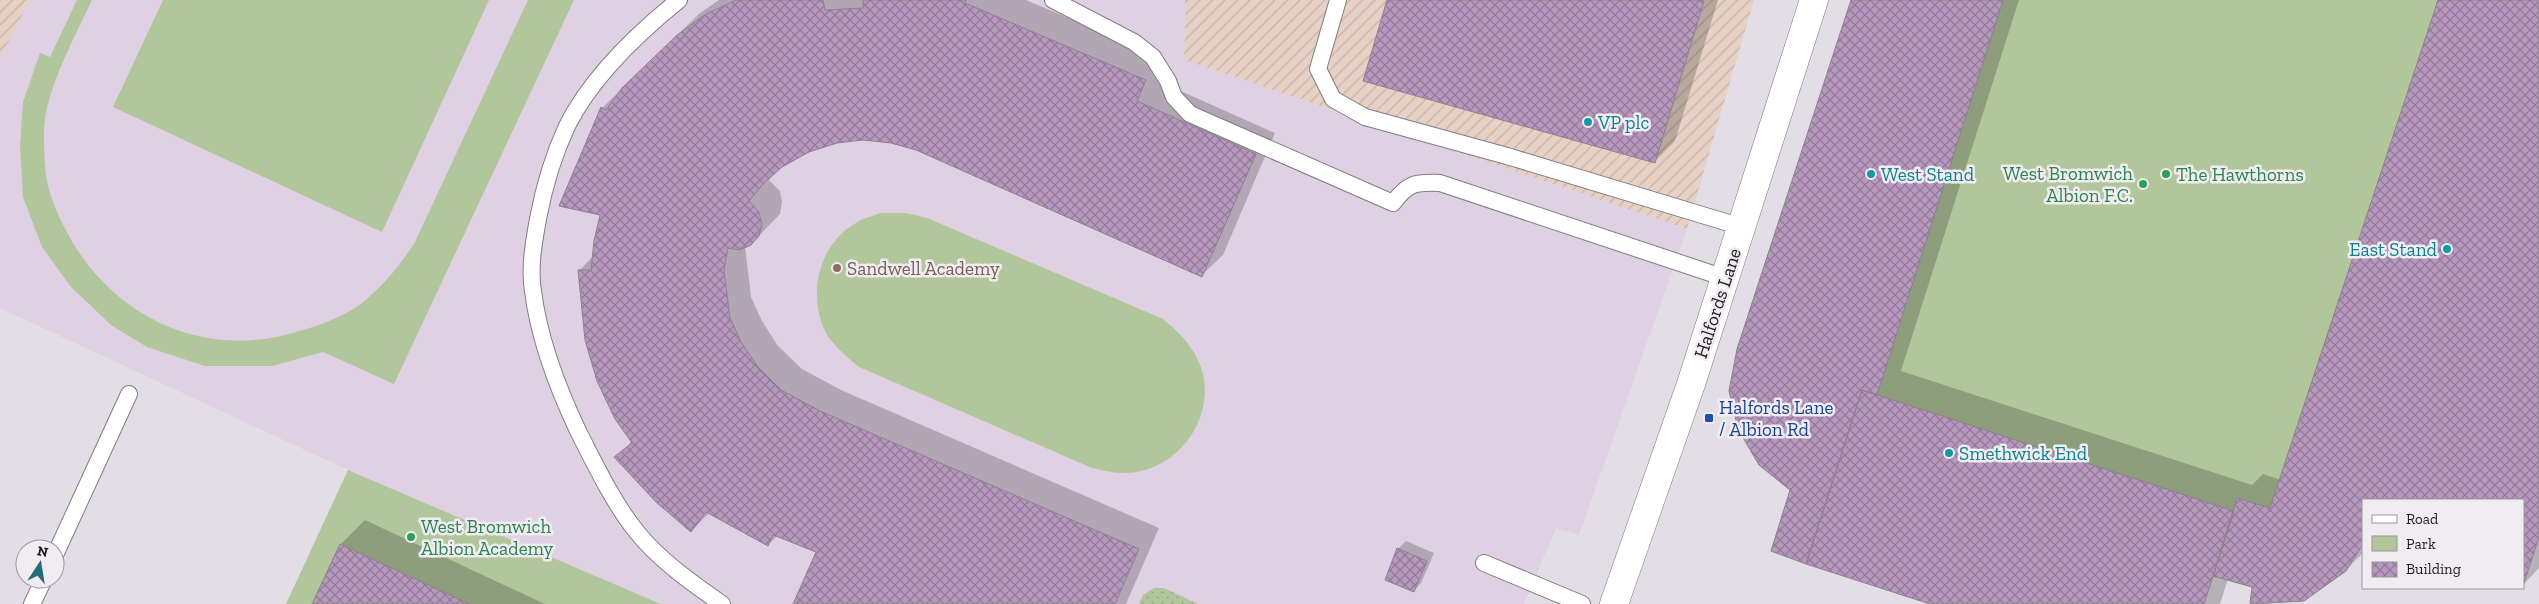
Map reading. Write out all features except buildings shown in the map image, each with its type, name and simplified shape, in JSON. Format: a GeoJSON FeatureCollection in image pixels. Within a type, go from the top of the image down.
{"type":"FeatureCollection","features":[{"type":"Feature","properties":{"kind":"street","name":"Halfords Lane"},"geometry":{"type":"LineString","coordinates":[[1614,604],[1692,384],[1814,0]]}},
{"type":"Feature","properties":{"kind":"lane"},"geometry":{"type":"LineString","coordinates":[[679,0],[639,32],[598,80],[568,125],[546,181],[534,238],[532,289],[547,351],[566,406],[598,471],[636,532],[683,577],[722,604]]}},
{"type":"Feature","properties":{"kind":"lane"},"geometry":{"type":"LineString","coordinates":[[1053,0],[1134,42],[1153,57],[1168,81],[1174,97],[1190,114],[1392,204],[1404,188],[1420,182],[1440,183],[1725,278]]}},
{"type":"Feature","properties":{"kind":"lane"},"geometry":{"type":"LineString","coordinates":[[1338,0],[1318,70],[1333,99],[1365,117],[1507,156],[1742,227]]}},
{"type":"Feature","properties":{"kind":"lane"},"geometry":{"type":"LineString","coordinates":[[62,539],[129,394]]}},
{"type":"Feature","properties":{"kind":"lane"},"geometry":{"type":"LineString","coordinates":[[1484,563],[1582,604]]}},
{"type":"Feature","properties":{"kind":"lane"},"geometry":{"type":"LineString","coordinates":[[32,604],[39,589]]}},
{"type":"Feature","properties":{"kind":"shaded area"},"geometry":{"type":"Polygon","coordinates":[[[0,0],[30,0],[0,59],[0,0]]]}},
{"type":"Feature","properties":{"kind":"shaded area","name":"Sandwell Academy"},"geometry":{"type":"Polygon","coordinates":[[[30,0],[1185,0],[1184,60],[1687,229],[1579,535],[1556,528],[1524,604],[661,604],[348,470],[0,308],[0,59],[30,0]]]}},
{"type":"Feature","properties":{"kind":"shaded area"},"geometry":{"type":"Polygon","coordinates":[[[1185,0],[1754,0],[1687,229],[1184,60],[1185,0]]]}},
{"type":"Feature","properties":{"kind":"green space"},"geometry":{"type":"Polygon","coordinates":[[[77,0],[92,0],[55,81],[44,131],[46,176],[49,191],[58,214],[69,236],[88,265],[111,290],[137,310],[165,325],[196,336],[228,340],[262,339],[313,327],[347,313],[377,290],[414,244],[528,0],[574,0],[394,384],[323,352],[272,366],[205,366],[147,347],[111,325],[71,287],[42,247],[23,197],[20,145],[23,102],[40,53],[50,57],[77,0]]]}},
{"type":"Feature","properties":{"kind":"green space"},"geometry":{"type":"Polygon","coordinates":[[[163,0],[489,0],[382,232],[113,107],[163,0]]]}},
{"type":"Feature","properties":{"kind":"green space","name":"The Hawthorns"},"geometry":{"type":"Polygon","coordinates":[[[1851,0],[2539,0],[2539,537],[2524,583],[2524,499],[2362,499],[2362,546],[2346,571],[2304,601],[2250,604],[2252,587],[2213,576],[2204,604],[1930,604],[1771,551],[1790,490],[1759,465],[1738,429],[1729,391],[1737,349],[1851,0]]]}},
{"type":"Feature","properties":{"kind":"green space"},"geometry":{"type":"Polygon","coordinates":[[[881,213],[906,213],[927,218],[1163,319],[1188,343],[1197,357],[1203,374],[1205,392],[1202,410],[1196,427],[1186,442],[1174,455],[1159,465],[1142,471],[1119,473],[1092,468],[859,367],[838,348],[825,331],[818,310],[818,281],[826,254],[834,242],[859,221],[881,213]]]}},
{"type":"Feature","properties":{"kind":"green space","name":"West Bromwich Albion Academy"},"geometry":{"type":"Polygon","coordinates":[[[348,470],[661,604],[286,604],[348,470]]]}},
{"type":"Feature","properties":{"kind":"green space"},"geometry":{"type":"Polygon","coordinates":[[[1154,588],[1164,588],[1198,604],[1139,604],[1143,595],[1154,588]]]}},
{"type":"Feature","properties":{"kind":"place","name":"VP plc"},"geometry":{"type":"Point","coordinates":[1588,122]}},
{"type":"Feature","properties":{"kind":"place","name":"West Stand"},"geometry":{"type":"Point","coordinates":[1871,174]}},
{"type":"Feature","properties":{"kind":"place","name":"The Hawthorns"},"geometry":{"type":"Point","coordinates":[2166,174]}},
{"type":"Feature","properties":{"kind":"place","name":"West Bromwich Albion F.C."},"geometry":{"type":"Point","coordinates":[2143,184]}},
{"type":"Feature","properties":{"kind":"place","name":"East Stand"},"geometry":{"type":"Point","coordinates":[2447,249]}},
{"type":"Feature","properties":{"kind":"place","name":"Sandwell Academy"},"geometry":{"type":"Point","coordinates":[837,268]}},
{"type":"Feature","properties":{"kind":"place","name":"Halfords Lane / Albion Rd"},"geometry":{"type":"Point","coordinates":[1709,418]}},
{"type":"Feature","properties":{"kind":"place","name":"Smethwick End"},"geometry":{"type":"Point","coordinates":[1949,453]}},
{"type":"Feature","properties":{"kind":"place","name":"West Bromwich Albion Academy"},"geometry":{"type":"Point","coordinates":[411,537]}}]}
